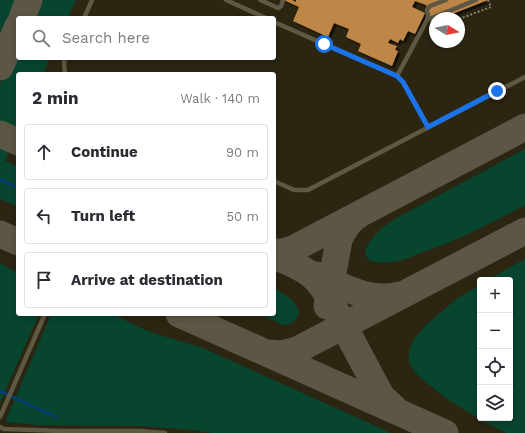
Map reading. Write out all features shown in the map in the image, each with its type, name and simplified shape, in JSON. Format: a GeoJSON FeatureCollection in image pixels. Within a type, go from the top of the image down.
{"type":"FeatureCollection","features":[{"type":"Feature","properties":{"kind":"lane"},"geometry":{"type":"LineString","coordinates":[[85,16],[92,0]]}},
{"type":"Feature","properties":{"kind":"lane"},"geometry":{"type":"LineString","coordinates":[[226,0],[236,2],[262,16]]}},
{"type":"Feature","properties":{"kind":"lane"},"geometry":{"type":"LineString","coordinates":[[260,0],[279,8],[284,0]]}},
{"type":"Feature","properties":{"kind":"lane"},"geometry":{"type":"LineString","coordinates":[[397,76],[426,20],[428,15],[427,10],[430,6],[446,0]]}},
{"type":"Feature","properties":{"kind":"lane"},"geometry":{"type":"LineString","coordinates":[[426,20],[476,0]]}},
{"type":"Feature","properties":{"kind":"lane"},"geometry":{"type":"LineString","coordinates":[[276,23],[397,76],[403,82],[428,127]]}},
{"type":"Feature","properties":{"kind":"lane"},"geometry":{"type":"LineString","coordinates":[[64,60],[65,72]]}},
{"type":"Feature","properties":{"kind":"lane"},"geometry":{"type":"LineString","coordinates":[[276,182],[294,190],[308,190],[525,77]]}},
{"type":"Feature","properties":{"kind":"lane"},"geometry":{"type":"LineString","coordinates":[[0,416],[43,316]]}},
{"type":"Feature","properties":{"kind":"lane"},"geometry":{"type":"LineString","coordinates":[[0,427],[4,429],[18,430],[165,433]]}},
{"type":"Feature","properties":{"kind":"path"},"geometry":{"type":"LineString","coordinates":[[465,17],[491,7],[488,0]]}},
{"type":"Feature","properties":{"kind":"green space"},"geometry":{"type":"Polygon","coordinates":[[[0,0],[22,0],[15,19],[9,27],[0,31],[0,0]]]}},
{"type":"Feature","properties":{"kind":"green space"},"geometry":{"type":"Polygon","coordinates":[[[36,0],[76,0],[69,16],[29,16],[36,0]]]}},
{"type":"Feature","properties":{"kind":"green space"},"geometry":{"type":"Polygon","coordinates":[[[16,46],[16,60],[49,60],[44,72],[16,72],[16,133],[0,125],[0,84],[16,46]]]}},
{"type":"Feature","properties":{"kind":"green space"},"geometry":{"type":"Polygon","coordinates":[[[0,140],[12,145],[5,161],[16,166],[16,204],[14,205],[0,199],[0,140]]]}},
{"type":"Feature","properties":{"kind":"green space"},"geometry":{"type":"Polygon","coordinates":[[[525,149],[525,205],[461,237],[406,259],[378,262],[371,261],[367,258],[365,253],[371,240],[388,224],[525,149]]]}},
{"type":"Feature","properties":{"kind":"green space"},"geometry":{"type":"Polygon","coordinates":[[[525,259],[525,433],[507,433],[483,421],[513,421],[513,277],[492,277],[525,259]]]}},
{"type":"Feature","properties":{"kind":"green space"},"geometry":{"type":"Polygon","coordinates":[[[0,263],[16,272],[16,316],[38,316],[0,403],[0,263]]]}},
{"type":"Feature","properties":{"kind":"green space"},"geometry":{"type":"Polygon","coordinates":[[[477,287],[477,417],[447,399],[422,379],[413,370],[409,362],[409,351],[413,341],[425,326],[455,300],[477,287]]]}},
{"type":"Feature","properties":{"kind":"green space"},"geometry":{"type":"Polygon","coordinates":[[[276,289],[293,301],[298,310],[298,315],[295,320],[289,324],[283,325],[263,316],[276,316],[276,289]]]}},
{"type":"Feature","properties":{"kind":"green space"},"geometry":{"type":"Polygon","coordinates":[[[50,316],[116,316],[150,332],[203,348],[391,433],[212,433],[141,426],[37,425],[7,422],[6,420],[50,316]]]}},
{"type":"Feature","properties":{"kind":"building"},"geometry":{"type":"Polygon","coordinates":[[[284,0],[292,0],[296,2],[296,0],[488,0],[457,12],[429,12],[429,14],[426,5],[415,1],[412,7],[425,13],[415,34],[408,31],[403,41],[400,39],[398,43],[390,39],[388,43],[397,46],[395,50],[398,51],[392,66],[358,51],[361,44],[346,37],[349,29],[334,23],[328,37],[293,21],[299,7],[284,0]]]}},
{"type":"Feature","properties":{"kind":"waterway"},"geometry":{"type":"LineString","coordinates":[[0,179],[16,187]]}},
{"type":"Feature","properties":{"kind":"waterway"},"geometry":{"type":"LineString","coordinates":[[0,391],[56,417]]}},
{"type":"Feature","properties":{"kind":"taxiway"},"geometry":{"type":"LineString","coordinates":[[23,16],[29,0]]}},
{"type":"Feature","properties":{"kind":"taxiway"},"geometry":{"type":"LineString","coordinates":[[0,67],[16,31]]}},
{"type":"Feature","properties":{"kind":"taxiway"},"geometry":{"type":"LineString","coordinates":[[276,252],[293,249],[525,127]]}},
{"type":"Feature","properties":{"kind":"taxiway"},"geometry":{"type":"LineString","coordinates":[[0,134],[16,141]]}},
{"type":"Feature","properties":{"kind":"taxiway"},"geometry":{"type":"LineString","coordinates":[[327,306],[339,240],[346,226],[357,216]]}},
{"type":"Feature","properties":{"kind":"taxiway"},"geometry":{"type":"LineString","coordinates":[[267,353],[282,354],[297,350],[525,231]]}},
{"type":"Feature","properties":{"kind":"taxiway"},"geometry":{"type":"LineString","coordinates":[[0,234],[16,241]]}},
{"type":"Feature","properties":{"kind":"taxiway"},"geometry":{"type":"LineString","coordinates":[[276,257],[291,263],[312,275],[323,288],[382,397],[394,408]]}},
{"type":"Feature","properties":{"kind":"taxiway"},"geometry":{"type":"LineString","coordinates":[[316,275],[356,292],[367,295],[377,297],[399,295]]}},
{"type":"Feature","properties":{"kind":"taxiway"},"geometry":{"type":"LineString","coordinates":[[183,316],[445,433]]}},
{"type":"Feature","properties":{"kind":"route"},"geometry":{"type":"LineString","coordinates":[[324,44],[397,76],[403,82],[428,127],[497,91]]}}]}
